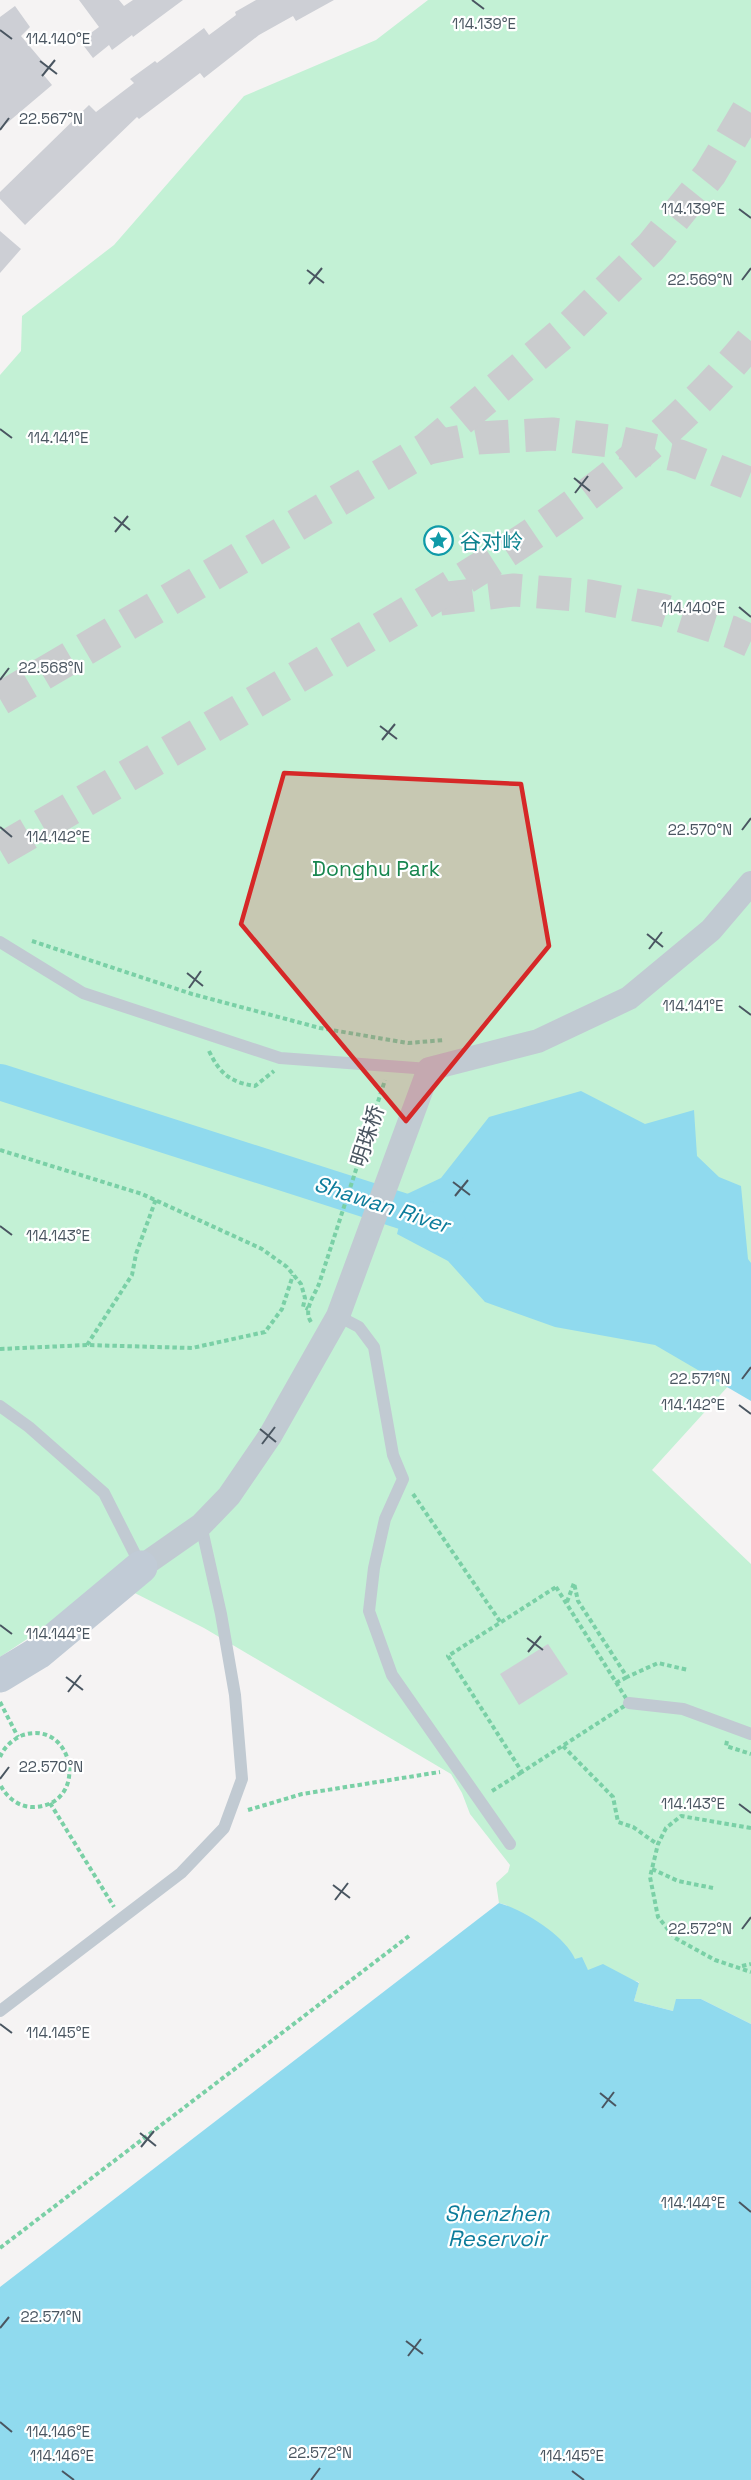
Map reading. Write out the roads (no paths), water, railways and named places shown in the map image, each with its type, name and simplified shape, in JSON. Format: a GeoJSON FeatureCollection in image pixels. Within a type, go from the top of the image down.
{"type":"FeatureCollection","features":[{"type":"Feature","properties":{"kind":"street"},"geometry":{"type":"LineString","coordinates":[[429,1069],[538,1041],[629,998],[711,930],[751,883]]}},
{"type":"Feature","properties":{"kind":"street","name":"明珠桥"},"geometry":{"type":"LineString","coordinates":[[141,1567],[201,1525],[229,1496],[270,1436],[338,1316],[429,1069]]}},
{"type":"Feature","properties":{"kind":"street"},"geometry":{"type":"LineString","coordinates":[[0,1676],[38,1653],[141,1567]]}},
{"type":"Feature","properties":{"kind":"lane"},"geometry":{"type":"LineString","coordinates":[[0,942],[83,993],[284,1059],[429,1069]]}},
{"type":"Feature","properties":{"kind":"lane"},"geometry":{"type":"LineString","coordinates":[[338,1316],[359,1326],[374,1347],[393,1455],[403,1479],[385,1519],[374,1568],[369,1611],[392,1675],[510,1844]]}},
{"type":"Feature","properties":{"kind":"lane"},"geometry":{"type":"LineString","coordinates":[[0,1406],[29,1427],[104,1493],[141,1567]]}},
{"type":"Feature","properties":{"kind":"lane"},"geometry":{"type":"LineString","coordinates":[[0,2011],[181,1873],[224,1828],[242,1779],[235,1695],[221,1614],[201,1525]]}},
{"type":"Feature","properties":{"kind":"lane"},"geometry":{"type":"LineString","coordinates":[[629,1703],[683,1709],[751,1734]]}},
{"type":"Feature","properties":{"kind":"water"},"geometry":{"type":"Polygon","coordinates":[[[581,1091],[645,1124],[694,1110],[697,1156],[719,1177],[741,1186],[748,1259],[751,1263],[751,1401],[655,1345],[555,1327],[485,1302],[448,1261],[397,1234],[407,1194],[441,1178],[489,1117],[581,1091]]]}},
{"type":"Feature","properties":{"kind":"water","name":"Shenzhen Reservoir"},"geometry":{"type":"Polygon","coordinates":[[[499,1903],[520,1911],[543,1925],[570,1950],[575,1959],[582,1957],[588,1970],[603,1964],[639,1983],[634,2001],[673,2011],[676,1999],[701,1999],[751,2024],[751,2480],[0,2480],[0,2287],[499,1903]]]}},
{"type":"Feature","properties":{"kind":"waterway","name":"Shawan River"},"geometry":{"type":"LineString","coordinates":[[0,1082],[449,1226]]}},
{"type":"Feature","properties":{"kind":"tunnel"},"geometry":{"type":"LineString","coordinates":[[0,699],[426,449],[570,327],[651,247],[710,174],[751,105]]}},
{"type":"Feature","properties":{"kind":"tunnel"},"geometry":{"type":"LineString","coordinates":[[0,850],[497,558],[553,520],[658,438],[706,391],[751,341]]}},
{"type":"Feature","properties":{"kind":"tunnel"},"geometry":{"type":"LineString","coordinates":[[428,448],[478,438],[552,434],[617,442],[680,456],[751,484]]}},
{"type":"Feature","properties":{"kind":"tunnel"},"geometry":{"type":"LineString","coordinates":[[440,599],[514,590],[589,596],[662,610],[731,632],[751,641]]}},
{"type":"Feature","properties":{"kind":"place","name":"谷对岭"},"geometry":{"type":"Point","coordinates":[439,541]}},
{"type":"Feature","properties":{"kind":"park label","name":"Donghu Park"},"geometry":{"type":"Point","coordinates":[376,868]}}]}
